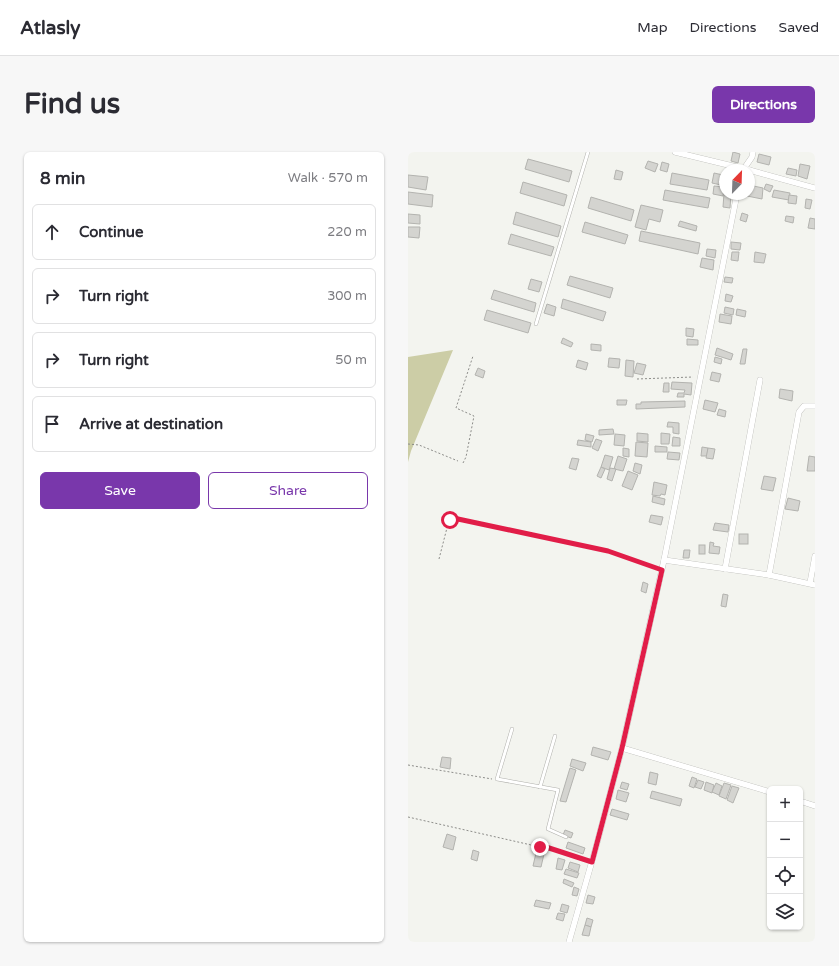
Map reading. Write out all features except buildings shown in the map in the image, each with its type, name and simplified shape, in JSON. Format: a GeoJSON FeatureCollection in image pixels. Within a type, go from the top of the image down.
{"type":"FeatureCollection","features":[{"type":"Feature","properties":{"kind":"street"},"geometry":{"type":"LineString","coordinates":[[675,152],[722,164]]}},
{"type":"Feature","properties":{"kind":"street"},"geometry":{"type":"LineString","coordinates":[[749,164],[753,152]]}},
{"type":"Feature","properties":{"kind":"street"},"geometry":{"type":"LineString","coordinates":[[755,172],[815,188]]}},
{"type":"Feature","properties":{"kind":"street"},"geometry":{"type":"LineString","coordinates":[[569,942],[622,748],[662,570],[736,200]]}},
{"type":"Feature","properties":{"kind":"street"},"geometry":{"type":"LineString","coordinates":[[725,569],[760,380]]}},
{"type":"Feature","properties":{"kind":"street"},"geometry":{"type":"LineString","coordinates":[[769,575],[799,412],[804,406],[815,406]]}},
{"type":"Feature","properties":{"kind":"street"},"geometry":{"type":"LineString","coordinates":[[664,560],[769,575],[812,584],[815,556]]}},
{"type":"Feature","properties":{"kind":"street"},"geometry":{"type":"LineString","coordinates":[[622,748],[767,791]]}},
{"type":"Feature","properties":{"kind":"street"},"geometry":{"type":"LineString","coordinates":[[803,802],[815,806]]}},
{"type":"Feature","properties":{"kind":"lane"},"geometry":{"type":"LineString","coordinates":[[536,324],[588,152]]}},
{"type":"Feature","properties":{"kind":"lane"},"geometry":{"type":"LineString","coordinates":[[512,729],[497,779],[558,790],[548,829],[566,837]]}},
{"type":"Feature","properties":{"kind":"lane"},"geometry":{"type":"LineString","coordinates":[[540,787],[555,736]]}},
{"type":"Feature","properties":{"kind":"path"},"geometry":{"type":"LineString","coordinates":[[462,463],[466,457],[474,416],[456,408],[473,356]]}},
{"type":"Feature","properties":{"kind":"path"},"geometry":{"type":"LineString","coordinates":[[637,379],[700,377]]}},
{"type":"Feature","properties":{"kind":"path"},"geometry":{"type":"LineString","coordinates":[[408,444],[419,445],[458,461]]}},
{"type":"Feature","properties":{"kind":"path"},"geometry":{"type":"LineString","coordinates":[[440,559],[450,520],[458,519],[608,551],[662,570]]}},
{"type":"Feature","properties":{"kind":"path"},"geometry":{"type":"LineString","coordinates":[[408,765],[497,779]]}},
{"type":"Feature","properties":{"kind":"path"},"geometry":{"type":"LineString","coordinates":[[408,817],[540,847],[546,847],[592,862]]}},
{"type":"Feature","properties":{"kind":"green space"},"geometry":{"type":"Polygon","coordinates":[[[453,350],[411,451],[408,462],[408,357],[453,350]]]}},
{"type":"Feature","properties":{"kind":"route"},"geometry":{"type":"LineString","coordinates":[[450,520],[458,519],[608,551],[662,570],[622,748],[592,862],[546,847],[540,847]]}}]}
